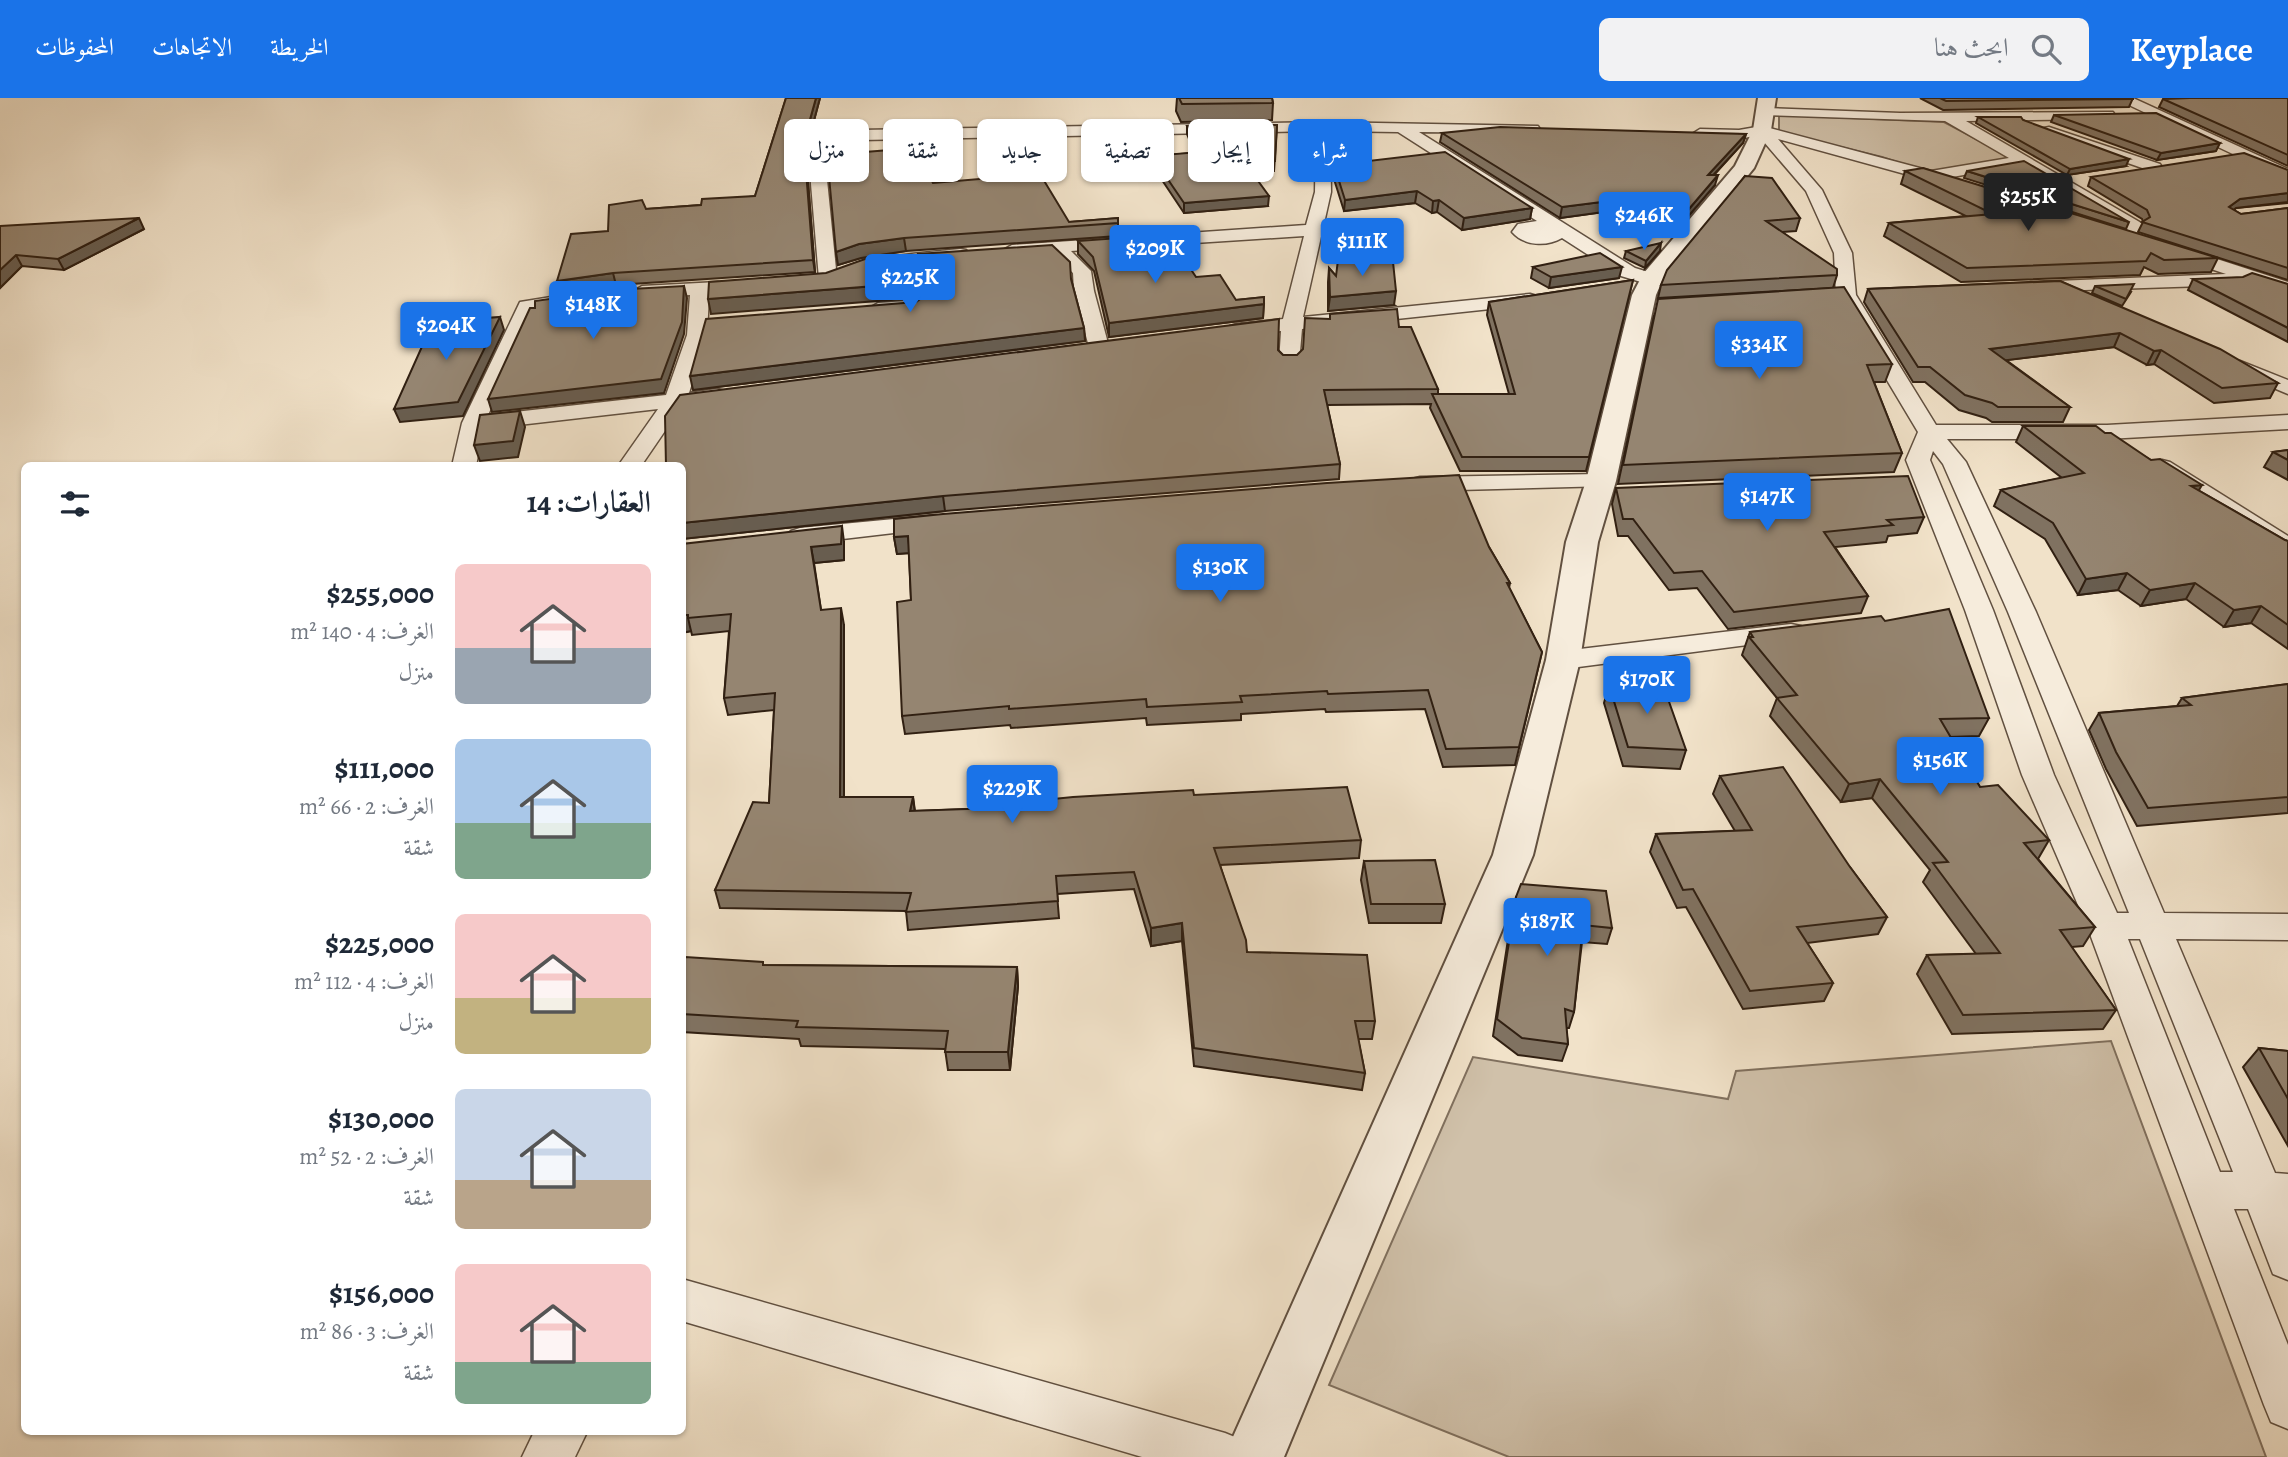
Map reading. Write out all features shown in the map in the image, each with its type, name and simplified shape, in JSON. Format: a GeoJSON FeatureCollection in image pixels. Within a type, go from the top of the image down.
{"type":"FeatureCollection","features":[{"type":"Feature","properties":{"kind":"street"},"geometry":{"type":"LineString","coordinates":[[2021,98],[2052,115]]}},
{"type":"Feature","properties":{"kind":"street"},"geometry":{"type":"LineString","coordinates":[[2125,100],[2167,100]]}},
{"type":"Feature","properties":{"kind":"street"},"geometry":{"type":"LineString","coordinates":[[2125,100],[2288,175]]}},
{"type":"Feature","properties":{"kind":"street"},"geometry":{"type":"LineString","coordinates":[[1684,133],[1739,135],[1765,113],[1947,117],[2157,114]]}},
{"type":"Feature","properties":{"kind":"street"},"geometry":{"type":"LineString","coordinates":[[1765,113],[1931,176],[1970,188]]}},
{"type":"Feature","properties":{"kind":"street"},"geometry":{"type":"LineString","coordinates":[[1254,1457],[1513,855],[1563,660],[1582,542],[1607,490],[1649,294],[1744,168],[1765,113]]}},
{"type":"Feature","properties":{"kind":"street"},"geometry":{"type":"LineString","coordinates":[[1765,113],[1814,190],[1843,254],[1839,295],[1929,432],[1954,462],[1983,524],[2154,926],[2275,1191],[2288,1260]]}},
{"type":"Feature","properties":{"kind":"street"},"geometry":{"type":"LineString","coordinates":[[2013,115],[2049,131],[2160,166],[2122,174]]}},
{"type":"Feature","properties":{"kind":"street"},"geometry":{"type":"LineString","coordinates":[[1947,117],[2065,183],[2179,252]]}},
{"type":"Feature","properties":{"kind":"street"},"geometry":{"type":"LineString","coordinates":[[1372,126],[1548,129]]}},
{"type":"Feature","properties":{"kind":"street"},"geometry":{"type":"LineString","coordinates":[[1400,126],[1558,231],[1628,272],[1649,294]]}},
{"type":"Feature","properties":{"kind":"street"},"geometry":{"type":"LineString","coordinates":[[1288,128],[860,135],[825,145],[817,160],[822,279],[862,265],[986,252],[1314,230]]}},
{"type":"Feature","properties":{"kind":"street"},"geometry":{"type":"LineString","coordinates":[[2217,158],[2242,154]]}},
{"type":"Feature","properties":{"kind":"street"},"geometry":{"type":"LineString","coordinates":[[2260,161],[2288,159]]}},
{"type":"Feature","properties":{"kind":"street"},"geometry":{"type":"LineString","coordinates":[[1931,176],[2024,160]]}},
{"type":"Feature","properties":{"kind":"street"},"geometry":{"type":"LineString","coordinates":[[2065,183],[2088,179]]}},
{"type":"Feature","properties":{"kind":"street"},"geometry":{"type":"LineString","coordinates":[[1289,363],[1292,323],[1323,192],[1323,182]]}},
{"type":"Feature","properties":{"kind":"street"},"geometry":{"type":"LineString","coordinates":[[2104,228],[2288,288]]}},
{"type":"Feature","properties":{"kind":"street"},"geometry":{"type":"LineString","coordinates":[[1056,247],[1082,271],[1088,312],[1099,347]]}},
{"type":"Feature","properties":{"kind":"street"},"geometry":{"type":"LineString","coordinates":[[862,310],[916,306],[906,260]]}},
{"type":"Feature","properties":{"kind":"street"},"geometry":{"type":"LineString","coordinates":[[2014,289],[2288,277]]}},
{"type":"Feature","properties":{"kind":"street"},"geometry":{"type":"LineString","coordinates":[[616,294],[738,286]]}},
{"type":"Feature","properties":{"kind":"street"},"geometry":{"type":"LineString","coordinates":[[2056,287],[2093,303]]}},
{"type":"Feature","properties":{"kind":"street"},"geometry":{"type":"LineString","coordinates":[[1609,288],[1649,294]]}},
{"type":"Feature","properties":{"kind":"street"},"geometry":{"type":"LineString","coordinates":[[632,462],[675,401],[697,335],[705,323],[700,289]]}},
{"type":"Feature","properties":{"kind":"street"},"geometry":{"type":"LineString","coordinates":[[1839,295],[1874,294]]}},
{"type":"Feature","properties":{"kind":"street"},"geometry":{"type":"LineString","coordinates":[[1223,332],[1292,323],[1487,306],[1555,296]]}},
{"type":"Feature","properties":{"kind":"street"},"geometry":{"type":"LineString","coordinates":[[465,462],[473,423],[527,306],[594,297]]}},
{"type":"Feature","properties":{"kind":"street"},"geometry":{"type":"LineString","coordinates":[[2227,362],[2288,388]]}},
{"type":"Feature","properties":{"kind":"street"},"geometry":{"type":"LineString","coordinates":[[473,423],[743,392]]}},
{"type":"Feature","properties":{"kind":"street"},"geometry":{"type":"LineString","coordinates":[[1929,432],[2107,432],[2288,422]]}},
{"type":"Feature","properties":{"kind":"street"},"geometry":{"type":"LineString","coordinates":[[1929,432],[1918,460],[1915,481],[1965,611],[2105,926],[2207,1190],[2273,1326],[2288,1405]]}},
{"type":"Feature","properties":{"kind":"street"},"geometry":{"type":"LineString","coordinates":[[2107,432],[2286,544]]}},
{"type":"Feature","properties":{"kind":"street"},"geometry":{"type":"LineString","coordinates":[[1403,485],[1455,481],[1607,490]]}},
{"type":"Feature","properties":{"kind":"street"},"geometry":{"type":"LineString","coordinates":[[782,538],[958,520]]}},
{"type":"Feature","properties":{"kind":"street"},"geometry":{"type":"LineString","coordinates":[[1563,660],[1813,630]]}},
{"type":"Feature","properties":{"kind":"street"},"geometry":{"type":"LineString","coordinates":[[2105,926],[2288,927]]}},
{"type":"Feature","properties":{"kind":"street"},"geometry":{"type":"LineString","coordinates":[[2207,1190],[2275,1191]]}},
{"type":"Feature","properties":{"kind":"street"},"geometry":{"type":"LineString","coordinates":[[686,1301],[1225,1457]]}},
{"type":"Feature","properties":{"kind":"street"},"geometry":{"type":"LineString","coordinates":[[546,1457],[561,1435]]}},
{"type":"Feature","properties":{"kind":"shaded area"},"geometry":{"type":"Polygon","coordinates":[[[1779,115],[1944,122],[2014,159],[1947,172],[1922,170],[1882,157],[1779,132],[1779,115]]]}},
{"type":"Feature","properties":{"kind":"shaded area"},"geometry":{"type":"Polygon","coordinates":[[[2111,1041],[2266,1457],[1509,1457],[1329,1385],[1473,1057],[1728,1099],[1736,1071],[2111,1041]]]}},
{"type":"Feature","properties":{"kind":"building"},"geometry":{"type":"Polygon","coordinates":[[[786,98],[816,98],[810,119],[784,119],[784,182],[807,182],[813,260],[613,273],[557,281],[571,234],[608,231],[609,205],[642,200],[646,209],[701,205],[702,199],[755,196],[786,98]]]}},
{"type":"Feature","properties":{"kind":"building"},"geometry":{"type":"Polygon","coordinates":[[[1179,98],[1272,98],[1273,103],[1182,104],[1179,98]]]}},
{"type":"Feature","properties":{"kind":"building"},"geometry":{"type":"Polygon","coordinates":[[[1940,98],[2133,98],[2133,99],[1946,101],[1940,98]]]}},
{"type":"Feature","properties":{"kind":"building"},"geometry":{"type":"Polygon","coordinates":[[[2288,98],[2288,155],[2163,99],[2288,98]]]}},
{"type":"Feature","properties":{"kind":"building"},"geometry":{"type":"Polygon","coordinates":[[[2156,113],[2220,143],[2161,153],[2054,115],[2156,113]]]}},
{"type":"Feature","properties":{"kind":"building"},"geometry":{"type":"Polygon","coordinates":[[[1978,117],[2021,117],[2129,159],[2070,169],[1978,117]]]}},
{"type":"Feature","properties":{"kind":"building"},"geometry":{"type":"Polygon","coordinates":[[[1274,125],[1277,125],[1274,161],[1274,125]]]}},
{"type":"Feature","properties":{"kind":"building"},"geometry":{"type":"Polygon","coordinates":[[[1500,127],[1746,134],[1708,175],[1718,175],[1677,223],[1672,193],[1562,207],[1442,133],[1500,127]]]}},
{"type":"Feature","properties":{"kind":"building"},"geometry":{"type":"Polygon","coordinates":[[[883,151],[883,182],[933,183],[977,179],[977,182],[1045,182],[1069,222],[1118,218],[1118,223],[904,238],[859,244],[836,252],[830,182],[869,182],[869,152],[883,151]]]}},
{"type":"Feature","properties":{"kind":"building"},"geometry":{"type":"Polygon","coordinates":[[[1445,152],[1532,208],[1464,218],[1439,200],[1433,201],[1417,191],[1345,200],[1339,182],[1372,182],[1372,161],[1445,152]]]}},
{"type":"Feature","properties":{"kind":"building"},"geometry":{"type":"Polygon","coordinates":[[[1188,153],[1188,182],[1259,182],[1269,196],[1184,203],[1170,182],[1174,182],[1174,154],[1188,153]]]}},
{"type":"Feature","properties":{"kind":"building"},"geometry":{"type":"Polygon","coordinates":[[[2244,153],[2288,170],[2288,193],[2240,199],[2229,207],[2241,214],[2288,208],[2288,268],[2142,222],[2150,217],[2147,210],[2091,177],[2244,153]]]}},
{"type":"Feature","properties":{"kind":"building"},"geometry":{"type":"Polygon","coordinates":[[[2024,161],[2129,222],[1967,171],[2024,161]]]}},
{"type":"Feature","properties":{"kind":"building"},"geometry":{"type":"Polygon","coordinates":[[[1923,168],[2218,258],[2164,260],[2151,253],[2146,261],[1967,268],[1889,223],[1993,214],[1905,171],[1923,168]]]}},
{"type":"Feature","properties":{"kind":"building"},"geometry":{"type":"Polygon","coordinates":[[[1745,176],[1772,178],[1800,218],[1766,221],[1837,269],[1837,275],[1661,285],[1667,270],[1745,176]]]}},
{"type":"Feature","properties":{"kind":"building"},"geometry":{"type":"Polygon","coordinates":[[[139,218],[58,259],[16,255],[0,270],[0,226],[139,218]]]}},
{"type":"Feature","properties":{"kind":"building"},"geometry":{"type":"Polygon","coordinates":[[[1119,238],[1120,254],[1182,256],[1196,277],[1220,275],[1236,300],[1264,297],[1264,304],[1109,323],[1093,257],[1078,241],[1119,238]]]}},
{"type":"Feature","properties":{"kind":"building"},"geometry":{"type":"Polygon","coordinates":[[[1661,243],[1646,261],[1626,251],[1661,243]]]}},
{"type":"Feature","properties":{"kind":"building"},"geometry":{"type":"Polygon","coordinates":[[[1052,245],[1070,262],[1071,279],[1084,328],[690,376],[706,319],[916,302],[928,293],[918,254],[1052,245]]]}},
{"type":"Feature","properties":{"kind":"building"},"geometry":{"type":"Polygon","coordinates":[[[1600,253],[1622,267],[1551,277],[1533,267],[1600,253]]]}},
{"type":"Feature","properties":{"kind":"building"},"geometry":{"type":"Polygon","coordinates":[[[895,256],[901,284],[708,299],[709,282],[826,273],[865,259],[895,256]]]}},
{"type":"Feature","properties":{"kind":"building"},"geometry":{"type":"Polygon","coordinates":[[[1338,260],[1393,262],[1396,291],[1330,297],[1329,268],[1336,276],[1338,260]]]}},
{"type":"Feature","properties":{"kind":"building"},"geometry":{"type":"Polygon","coordinates":[[[2252,273],[2288,284],[2288,328],[2193,279],[2243,277],[2252,273]]]}},
{"type":"Feature","properties":{"kind":"building"},"geometry":{"type":"Polygon","coordinates":[[[1633,280],[1589,457],[1462,457],[1432,394],[1515,394],[1489,302],[1633,280]]]}},
{"type":"Feature","properties":{"kind":"building"},"geometry":{"type":"Polygon","coordinates":[[[2060,281],[2220,349],[2278,383],[2222,388],[2161,350],[2154,351],[2120,333],[1990,349],[2070,407],[1998,407],[1965,395],[1930,367],[1918,367],[1868,289],[2060,281]]]}},
{"type":"Feature","properties":{"kind":"building"},"geometry":{"type":"Polygon","coordinates":[[[2134,284],[2126,299],[2095,286],[2134,284]]]}},
{"type":"Feature","properties":{"kind":"building"},"geometry":{"type":"Polygon","coordinates":[[[684,286],[682,322],[661,379],[488,399],[530,308],[535,308],[535,301],[613,290],[684,286]]]}},
{"type":"Feature","properties":{"kind":"building"},"geometry":{"type":"Polygon","coordinates":[[[1844,287],[1892,364],[1867,365],[1902,453],[1623,465],[1658,299],[1844,287]]]}},
{"type":"Feature","properties":{"kind":"building"},"geometry":{"type":"Polygon","coordinates":[[[1397,309],[1399,327],[1411,327],[1438,389],[1324,390],[1340,464],[943,496],[686,523],[686,462],[666,462],[665,416],[680,395],[1279,319],[1278,350],[1283,355],[1297,355],[1303,349],[1305,318],[1330,319],[1330,314],[1397,309]]]}},
{"type":"Feature","properties":{"kind":"building"},"geometry":{"type":"Polygon","coordinates":[[[500,317],[458,402],[394,409],[433,322],[500,317]]]}},
{"type":"Feature","properties":{"kind":"building"},"geometry":{"type":"Polygon","coordinates":[[[520,411],[513,441],[474,445],[480,415],[520,411]]]}},
{"type":"Feature","properties":{"kind":"building"},"geometry":{"type":"Polygon","coordinates":[[[2023,426],[2096,426],[2151,460],[2160,459],[2202,485],[2191,486],[2288,541],[2288,625],[2261,606],[2234,610],[2195,583],[2150,590],[2127,573],[2086,579],[2053,523],[2001,490],[2084,473],[2023,426]]]}},
{"type":"Feature","properties":{"kind":"building"},"geometry":{"type":"Polygon","coordinates":[[[2288,450],[2288,460],[2273,452],[2288,450]]]}},
{"type":"Feature","properties":{"kind":"building"},"geometry":{"type":"Polygon","coordinates":[[[1459,475],[1489,547],[1510,583],[1507,583],[1542,652],[1519,747],[1446,749],[1428,690],[1328,694],[1327,691],[1240,696],[1242,702],[1147,707],[1146,699],[1009,709],[1009,706],[902,716],[897,602],[911,600],[908,536],[894,537],[894,519],[1327,483],[1459,475]]]}},
{"type":"Feature","properties":{"kind":"building"},"geometry":{"type":"Polygon","coordinates":[[[1908,476],[1924,517],[1887,520],[1893,525],[1824,532],[1868,596],[1734,612],[1702,571],[1674,573],[1633,519],[1623,519],[1616,488],[1908,476]]]}},
{"type":"Feature","properties":{"kind":"building"},"geometry":{"type":"Polygon","coordinates":[[[842,526],[841,544],[811,547],[821,610],[841,608],[840,797],[913,797],[910,811],[995,808],[995,805],[1073,797],[1193,790],[1194,795],[1347,787],[1361,840],[1214,848],[1246,940],[1247,952],[1367,955],[1375,1021],[1355,1021],[1365,1073],[1194,1048],[1182,923],[1151,928],[1134,872],[1056,876],[1058,901],[906,912],[911,893],[715,890],[753,802],[769,803],[775,693],[724,698],[731,614],[688,618],[686,615],[686,544],[842,526]]]}},
{"type":"Feature","properties":{"kind":"building"},"geometry":{"type":"Polygon","coordinates":[[[1949,609],[1989,718],[1940,719],[1980,787],[1998,785],[2049,840],[2024,843],[2095,927],[2060,930],[2116,1010],[1963,1015],[1927,955],[2000,953],[1933,863],[1948,862],[1880,779],[1849,784],[1777,698],[1797,695],[1749,637],[1753,637],[1750,632],[1881,616],[1885,621],[1949,609]]]}},
{"type":"Feature","properties":{"kind":"building"},"geometry":{"type":"Polygon","coordinates":[[[1661,679],[1686,750],[1628,747],[1609,685],[1661,679]]]}},
{"type":"Feature","properties":{"kind":"building"},"geometry":{"type":"Polygon","coordinates":[[[2288,684],[2288,797],[2148,808],[2116,752],[2099,713],[2191,705],[2182,698],[2288,684]]]}},
{"type":"Feature","properties":{"kind":"building"},"geometry":{"type":"Polygon","coordinates":[[[1783,767],[1887,917],[1797,927],[1833,983],[1750,991],[1693,889],[1683,890],[1656,834],[1752,830],[1720,776],[1783,767]]]}},
{"type":"Feature","properties":{"kind":"building"},"geometry":{"type":"Polygon","coordinates":[[[1435,860],[1445,904],[1371,904],[1364,861],[1435,860]]]}},
{"type":"Feature","properties":{"kind":"building"},"geometry":{"type":"Polygon","coordinates":[[[1521,884],[1606,891],[1612,928],[1583,925],[1574,1012],[1565,1009],[1568,1044],[1522,1038],[1497,1019],[1516,897],[1521,884]]]}},
{"type":"Feature","properties":{"kind":"building"},"geometry":{"type":"Polygon","coordinates":[[[686,957],[763,962],[763,965],[1017,967],[1008,1052],[945,1052],[948,1031],[796,1027],[798,1021],[686,1014],[686,957]]]}},
{"type":"Feature","properties":{"kind":"building"},"geometry":{"type":"Polygon","coordinates":[[[2259,1048],[2288,1051],[2288,1099],[2259,1048]]]}}]}
